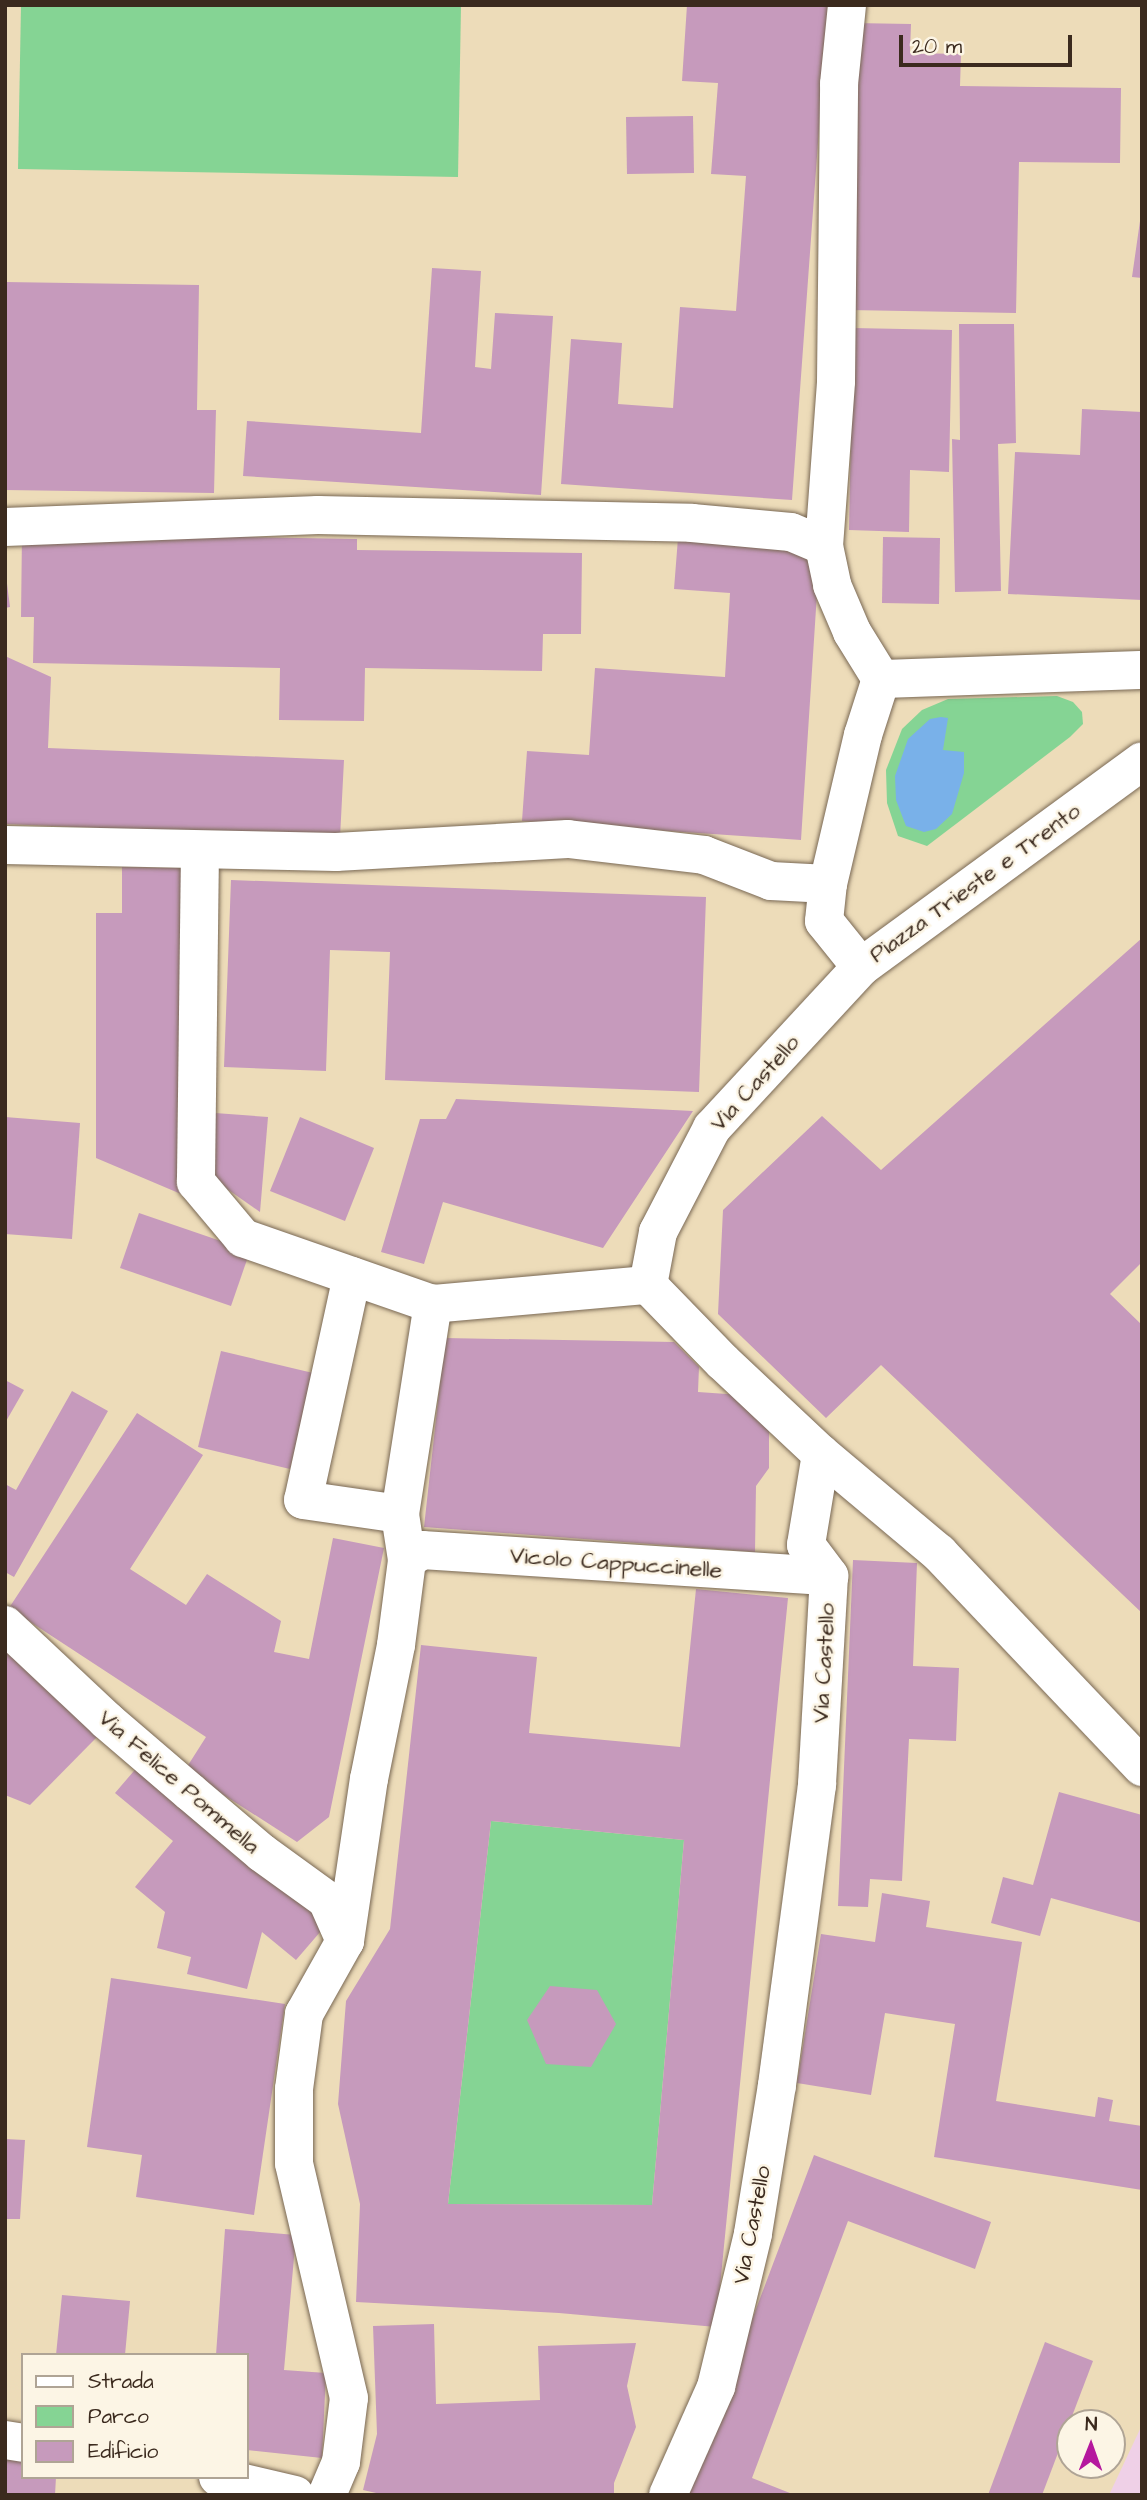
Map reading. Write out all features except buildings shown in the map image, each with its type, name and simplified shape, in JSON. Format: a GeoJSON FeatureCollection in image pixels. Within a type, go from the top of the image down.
{"type":"FeatureCollection","features":[{"type":"Feature","properties":{"kind":"street"},"geometry":{"type":"LineString","coordinates":[[847,5],[839,84],[836,382],[824,546],[832,585],[852,632],[881,679],[1142,670]]}},
{"type":"Feature","properties":{"kind":"street"},"geometry":{"type":"LineString","coordinates":[[5,527],[318,515],[692,523],[792,532],[824,546]]}},
{"type":"Feature","properties":{"kind":"street","name":"Piazza Trieste e Trento"},"geometry":{"type":"LineString","coordinates":[[881,679],[863,735],[828,884],[824,921],[861,967],[1142,761]]}},
{"type":"Feature","properties":{"kind":"street"},"geometry":{"type":"LineString","coordinates":[[5,845],[200,850],[406,850],[568,839],[704,855],[771,881],[828,884]]}},
{"type":"Feature","properties":{"kind":"street"},"geometry":{"type":"LineString","coordinates":[[200,850],[196,1182],[243,1238],[433,1304],[648,1286],[723,1362],[821,1454],[939,1553],[1142,1767]]}},
{"type":"Feature","properties":{"kind":"street","name":"Via Castello"},"geometry":{"type":"LineString","coordinates":[[648,1286],[658,1232],[712,1128],[861,967]]}},
{"type":"Feature","properties":{"kind":"street"},"geometry":{"type":"LineString","coordinates":[[352,1276],[303,1500],[400,1514]]}},
{"type":"Feature","properties":{"kind":"street"},"geometry":{"type":"LineString","coordinates":[[327,2495],[341,2462],[349,2398],[294,2164],[294,2089],[304,2014],[345,1941],[369,1779],[396,1645],[407,1560],[400,1514],[433,1304]]}},
{"type":"Feature","properties":{"kind":"street","name":"Via Castello"},"geometry":{"type":"LineString","coordinates":[[668,2495],[716,2387],[753,2234],[777,2085],[817,1785],[829,1576],[806,1545],[821,1454]]}},
{"type":"Feature","properties":{"kind":"street","name":"Vicolo Cappuccinelle"},"geometry":{"type":"LineString","coordinates":[[407,1560],[422,1550],[829,1576]]}},
{"type":"Feature","properties":{"kind":"street","name":"Via Felice Pommella"},"geometry":{"type":"LineString","coordinates":[[5,1625],[106,1720],[200,1801],[262,1853],[327,1900],[345,1941]]}},
{"type":"Feature","properties":{"kind":"street"},"geometry":{"type":"LineString","coordinates":[[227,2479],[295,2495]]}},
{"type":"Feature","properties":{"kind":"shaded area"},"geometry":{"type":"Polygon","coordinates":[[[1142,2425],[1142,2495],[1109,2495],[1117,2479],[1126,2479],[1126,2459],[1142,2425]]]}},
{"type":"Feature","properties":{"kind":"green space"},"geometry":{"type":"Polygon","coordinates":[[[21,5],[461,5],[458,177],[18,169],[21,5]]]}},
{"type":"Feature","properties":{"kind":"green space"},"geometry":{"type":"Polygon","coordinates":[[[1057,696],[1073,702],[1082,712],[1083,724],[1070,737],[927,846],[898,836],[887,803],[886,770],[902,729],[922,710],[948,699],[1057,696]]]}},
{"type":"Feature","properties":{"kind":"green space"},"geometry":{"type":"Polygon","coordinates":[[[491,1821],[684,1840],[652,2205],[448,2204],[491,1821]]]}},
{"type":"Feature","properties":{"kind":"water"},"geometry":{"type":"Polygon","coordinates":[[[948,718],[943,750],[964,752],[964,773],[952,814],[936,829],[924,832],[906,826],[896,800],[895,776],[908,739],[930,719],[948,718]]]}}]}
